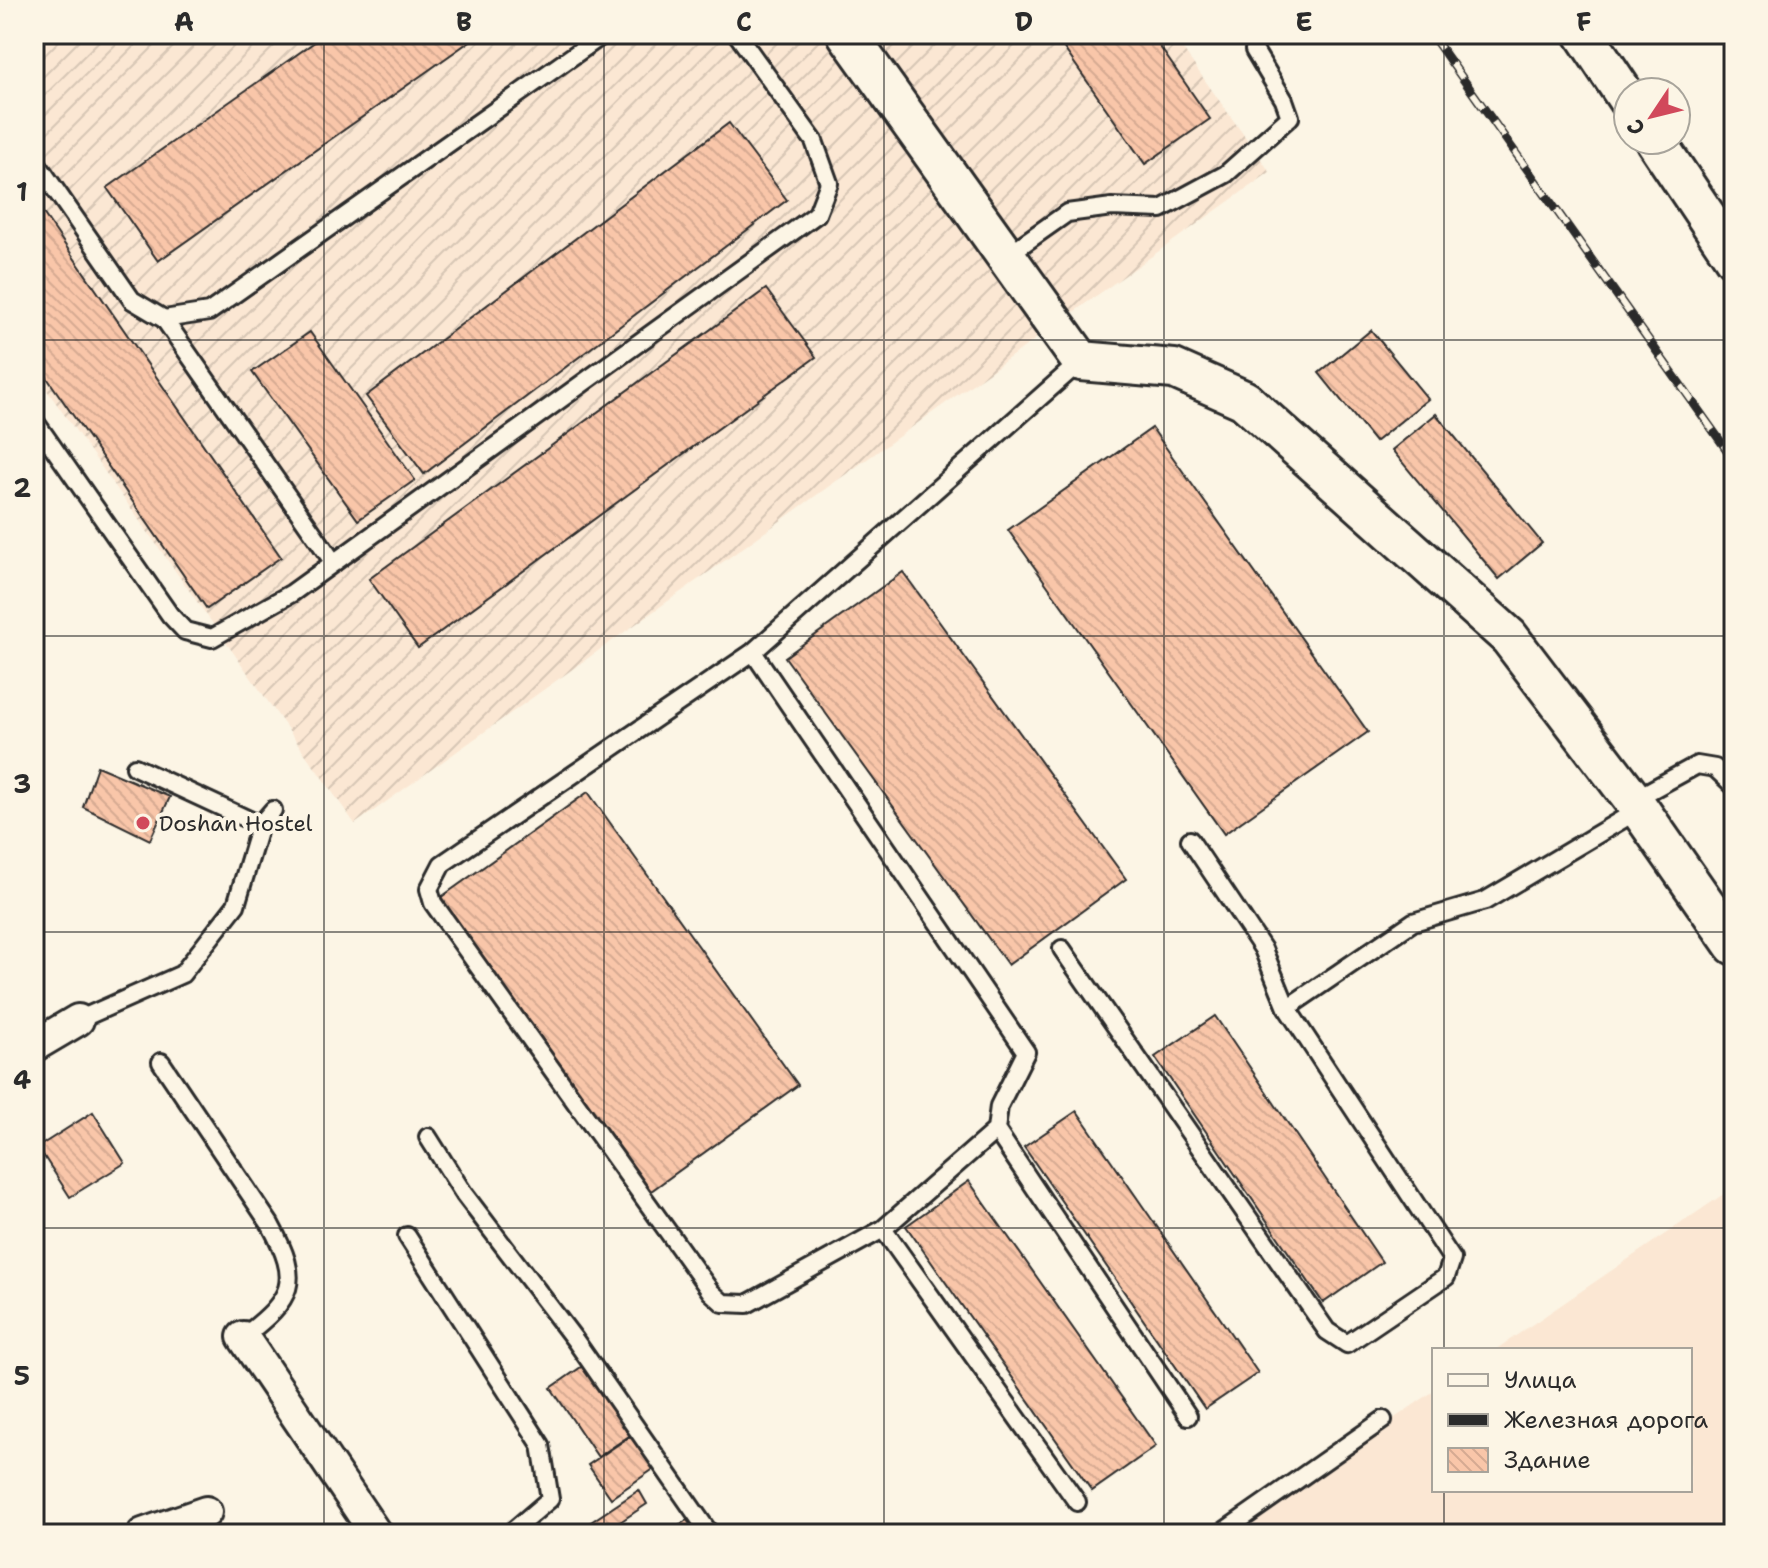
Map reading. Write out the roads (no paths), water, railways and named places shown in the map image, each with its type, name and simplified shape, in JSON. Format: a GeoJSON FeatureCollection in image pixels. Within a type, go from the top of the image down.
{"type":"FeatureCollection","features":[{"type":"Feature","properties":{"kind":"street"},"geometry":{"type":"LineString","coordinates":[[847,34],[1081,361],[1174,369],[1244,400],[1509,637],[1637,804],[1734,945]]}},
{"type":"Feature","properties":{"kind":"street"},"geometry":{"type":"LineString","coordinates":[[1584,34],[1612,76]]}},
{"type":"Feature","properties":{"kind":"street"},"geometry":{"type":"LineString","coordinates":[[1666,156],[1734,258]]}},
{"type":"Feature","properties":{"kind":"street"},"geometry":{"type":"LineString","coordinates":[[34,1046],[78,1020]]}},
{"type":"Feature","properties":{"kind":"street"},"geometry":{"type":"LineString","coordinates":[[243,1337],[376,1534]]}},
{"type":"Feature","properties":{"kind":"street"},"geometry":{"type":"LineString","coordinates":[[143,1534],[206,1512]]}},
{"type":"Feature","properties":{"kind":"lane"},"geometry":{"type":"LineString","coordinates":[[34,420],[170,615],[185,631],[212,638],[292,593],[817,214],[829,183],[814,141],[737,34]]}},
{"type":"Feature","properties":{"kind":"lane"},"geometry":{"type":"LineString","coordinates":[[164,319],[209,312],[594,37]]}},
{"type":"Feature","properties":{"kind":"lane"},"geometry":{"type":"LineString","coordinates":[[1006,256],[1067,213],[1112,207],[1161,209],[1226,174],[1290,117],[1284,100],[1254,50]]}},
{"type":"Feature","properties":{"kind":"lane"},"geometry":{"type":"LineString","coordinates":[[34,159],[132,300],[164,319],[334,563]]}},
{"type":"Feature","properties":{"kind":"lane"},"geometry":{"type":"LineString","coordinates":[[996,1130],[883,1229],[747,1304],[723,1303],[703,1280],[433,903],[429,889],[442,864],[753,652],[1081,361]]}},
{"type":"Feature","properties":{"kind":"lane"},"geometry":{"type":"LineString","coordinates":[[753,652],[1026,1052],[999,1106],[996,1130],[1188,1416]]}},
{"type":"Feature","properties":{"kind":"lane"},"geometry":{"type":"LineString","coordinates":[[1287,1008],[1413,922],[1485,901],[1697,765],[1715,768],[1734,786]]}},
{"type":"Feature","properties":{"kind":"lane"},"geometry":{"type":"LineString","coordinates":[[135,767],[260,825]]}},
{"type":"Feature","properties":{"kind":"lane"},"geometry":{"type":"LineString","coordinates":[[78,1020],[182,974],[236,905],[260,825],[273,810]]}},
{"type":"Feature","properties":{"kind":"lane"},"geometry":{"type":"LineString","coordinates":[[1062,949],[1327,1331],[1347,1344],[1446,1277],[1452,1259],[1287,1008],[1263,949],[1190,840]]}},
{"type":"Feature","properties":{"kind":"lane"},"geometry":{"type":"LineString","coordinates":[[161,1062],[270,1224],[283,1249],[289,1274],[286,1297],[273,1314],[243,1337]]}},
{"type":"Feature","properties":{"kind":"lane"},"geometry":{"type":"LineString","coordinates":[[428,1137],[464,1194],[575,1340],[710,1534]]}},
{"type":"Feature","properties":{"kind":"lane"},"geometry":{"type":"LineString","coordinates":[[883,1229],[1077,1502]]}},
{"type":"Feature","properties":{"kind":"lane"},"geometry":{"type":"LineString","coordinates":[[407,1236],[541,1445],[550,1499],[509,1534]]}},
{"type":"Feature","properties":{"kind":"lane"},"geometry":{"type":"LineString","coordinates":[[1220,1534],[1383,1420]]}},
{"type":"Feature","properties":{"kind":"railway"},"geometry":{"type":"LineString","coordinates":[[1431,34],[1734,460]]}},
{"type":"Feature","properties":{"kind":"place","name":"Doshan Hostel"},"geometry":{"type":"Point","coordinates":[143,823]}}]}
